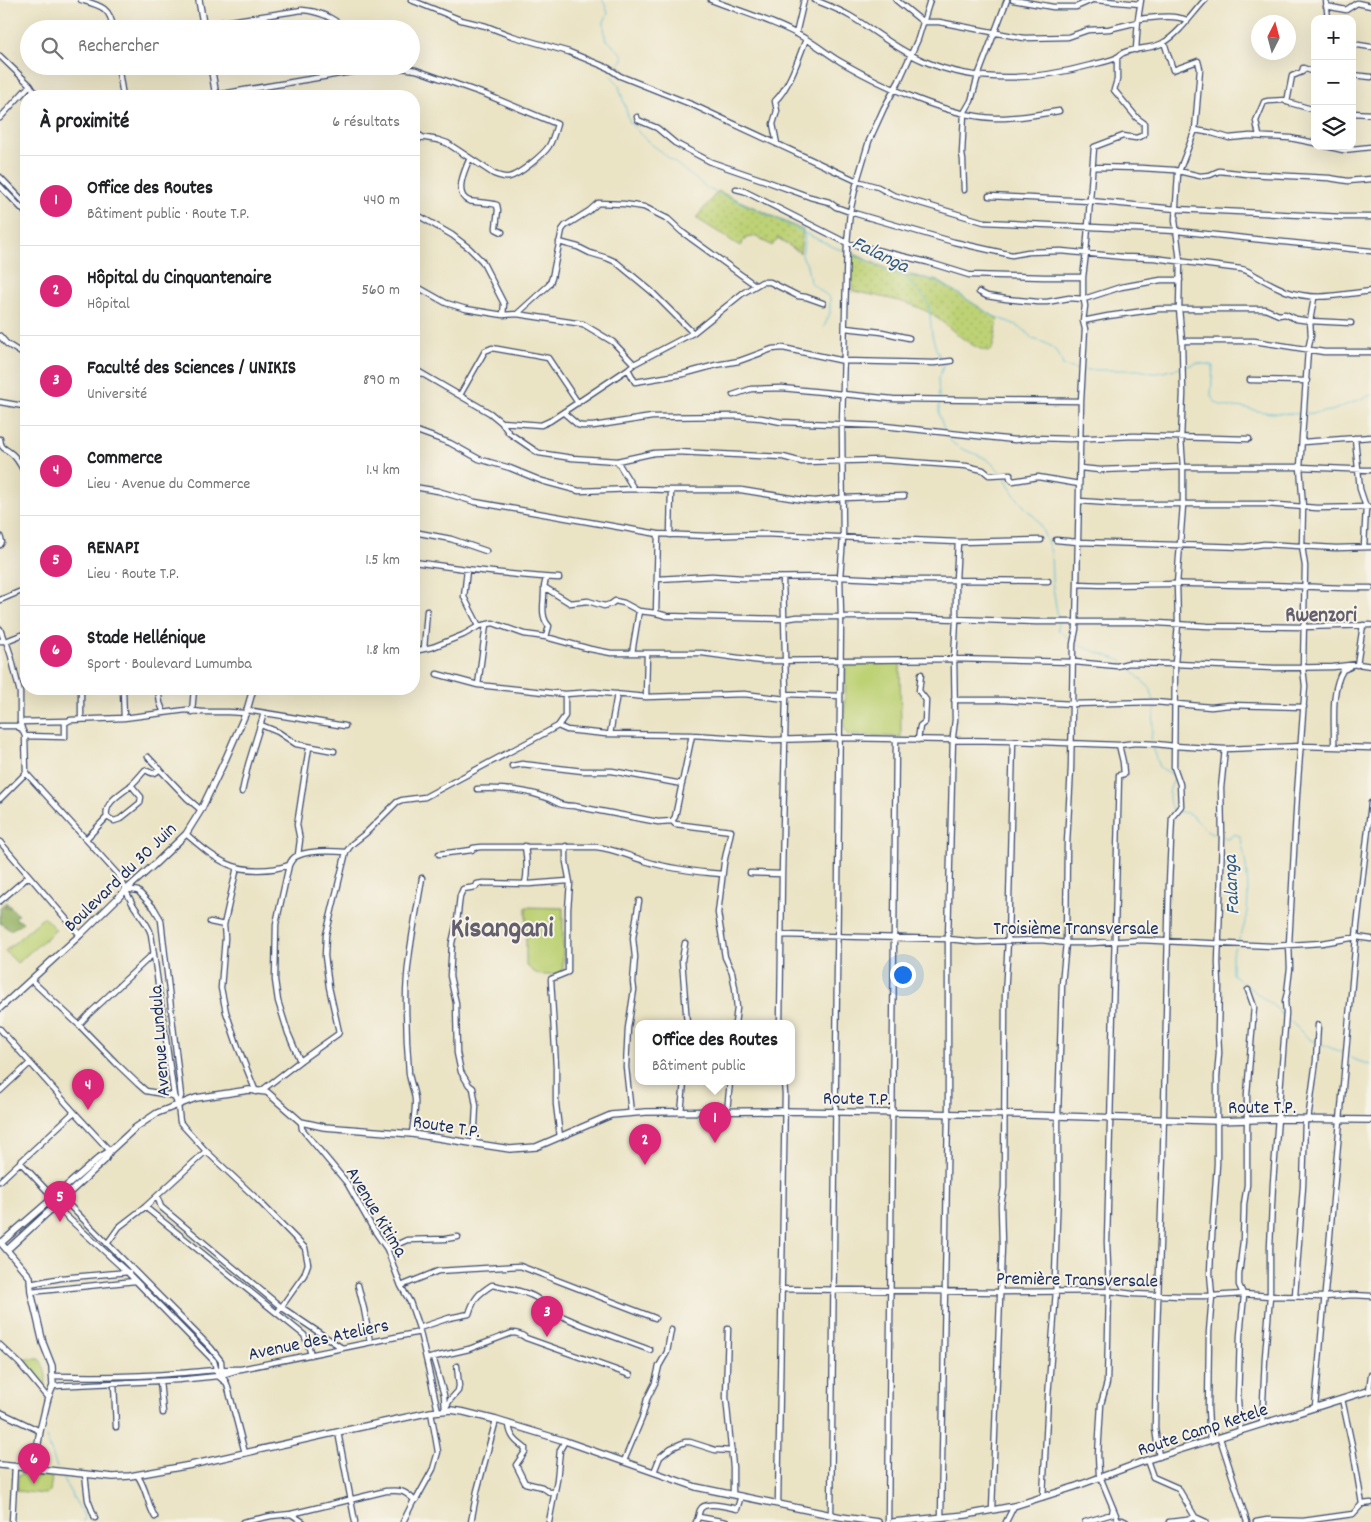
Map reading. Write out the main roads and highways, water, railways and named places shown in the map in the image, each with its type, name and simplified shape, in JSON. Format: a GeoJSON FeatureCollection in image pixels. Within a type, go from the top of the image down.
{"type":"FeatureCollection","features":[{"type":"Feature","properties":{"kind":"waterway","name":"Falanga"},"geometry":{"type":"LineString","coordinates":[[603,0],[608,13],[604,22],[605,38],[623,55],[623,60],[613,70]]}},
{"type":"Feature","properties":{"kind":"waterway","name":"Falanga"},"geometry":{"type":"LineString","coordinates":[[612,74],[611,76],[618,83],[630,123],[645,139],[708,189],[751,207],[838,249],[844,250]]}},
{"type":"Feature","properties":{"kind":"waterway"},"geometry":{"type":"LineString","coordinates":[[803,231],[805,236],[802,256],[807,265],[810,282],[830,298],[830,313],[824,327]]}},
{"type":"Feature","properties":{"kind":"waterway","name":"Falanga"},"geometry":{"type":"LineString","coordinates":[[848,252],[887,271],[905,277],[925,298],[929,306],[932,335],[941,359]]}},
{"type":"Feature","properties":{"kind":"waterway"},"geometry":{"type":"LineString","coordinates":[[905,277],[926,278],[951,289],[991,315],[1014,324],[1027,332],[1032,339],[1048,345],[1059,355],[1063,366],[1081,370]]}},
{"type":"Feature","properties":{"kind":"waterway","name":"Falanga"},"geometry":{"type":"LineString","coordinates":[[939,398],[938,379],[944,365],[943,363]]}},
{"type":"Feature","properties":{"kind":"waterway"},"geometry":{"type":"LineString","coordinates":[[1184,367],[1197,363],[1213,366],[1211,396],[1218,404],[1268,413],[1301,414]]}},
{"type":"Feature","properties":{"kind":"waterway"},"geometry":{"type":"LineString","coordinates":[[1085,370],[1139,370],[1158,373],[1180,368]]}},
{"type":"Feature","properties":{"kind":"waterway"},"geometry":{"type":"LineString","coordinates":[[1305,414],[1331,411],[1371,395]]}},
{"type":"Feature","properties":{"kind":"waterway","name":"Falanga"},"geometry":{"type":"LineString","coordinates":[[939,402],[939,415],[945,432]]}},
{"type":"Feature","properties":{"kind":"waterway","name":"Falanga"},"geometry":{"type":"LineString","coordinates":[[947,435],[958,447],[981,456],[1002,473]]}},
{"type":"Feature","properties":{"kind":"waterway","name":"Falanga"},"geometry":{"type":"LineString","coordinates":[[1004,476],[1013,493],[1037,519],[1051,552],[1052,581],[1058,619]]}},
{"type":"Feature","properties":{"kind":"waterway","name":"Falanga"},"geometry":{"type":"LineString","coordinates":[[1058,623],[1058,630],[1071,640]]}},
{"type":"Feature","properties":{"kind":"waterway","name":"Falanga"},"geometry":{"type":"LineString","coordinates":[[1075,642],[1124,662]]}},
{"type":"Feature","properties":{"kind":"waterway","name":"Falanga"},"geometry":{"type":"LineString","coordinates":[[1127,665],[1150,688],[1154,701]]}},
{"type":"Feature","properties":{"kind":"waterway","name":"Falanga"},"geometry":{"type":"LineString","coordinates":[[1151,740],[1155,705]]}},
{"type":"Feature","properties":{"kind":"waterway","name":"Falanga"},"geometry":{"type":"LineString","coordinates":[[1152,747],[1159,767],[1172,774],[1175,778],[1169,794],[1170,805],[1174,811]]}},
{"type":"Feature","properties":{"kind":"waterway","name":"Falanga"},"geometry":{"type":"LineString","coordinates":[[1178,812],[1190,815],[1205,829],[1220,836]]}},
{"type":"Feature","properties":{"kind":"waterway","name":"Falanga"},"geometry":{"type":"LineString","coordinates":[[1224,837],[1228,839],[1234,834],[1240,836],[1247,876],[1248,905],[1246,919],[1237,943]]}},
{"type":"Feature","properties":{"kind":"waterway","name":"Falanga"},"geometry":{"type":"LineString","coordinates":[[1235,947],[1232,954],[1232,974],[1276,1008],[1284,1017]]}},
{"type":"Feature","properties":{"kind":"waterway","name":"Falanga"},"geometry":{"type":"LineString","coordinates":[[1288,1019],[1309,1039],[1315,1042]]}},
{"type":"Feature","properties":{"kind":"waterway","name":"Falanga"},"geometry":{"type":"LineString","coordinates":[[1319,1043],[1343,1053]]}},
{"type":"Feature","properties":{"kind":"waterway","name":"Falanga"},"geometry":{"type":"LineString","coordinates":[[1346,1055],[1371,1065]]}},
{"type":"Feature","properties":{"kind":"waterway"},"geometry":{"type":"LineString","coordinates":[[46,1437],[57,1468]]}},
{"type":"Feature","properties":{"kind":"waterway"},"geometry":{"type":"LineString","coordinates":[[60,1474],[84,1516],[83,1522]]}},
{"type":"Feature","properties":{"kind":"place","name":"Commerce"},"geometry":{"type":"Point","coordinates":[88,1110]}},
{"type":"Feature","properties":{"kind":"place","name":"Office des Routes"},"geometry":{"type":"Point","coordinates":[715,1143]}},
{"type":"Feature","properties":{"kind":"place","name":"Hôpital du Cinquantenaire"},"geometry":{"type":"Point","coordinates":[645,1165]}},
{"type":"Feature","properties":{"kind":"place","name":"RENAPI"},"geometry":{"type":"Point","coordinates":[60,1222]}},
{"type":"Feature","properties":{"kind":"place","name":"Faculté des Sciences / UNIKIS"},"geometry":{"type":"Point","coordinates":[547,1337]}},
{"type":"Feature","properties":{"kind":"place","name":"Stade Hellénique"},"geometry":{"type":"Point","coordinates":[34,1484]}},
{"type":"Feature","properties":{"kind":"district","name":"Rwenzori"},"geometry":{"type":"Point","coordinates":[1321,614]}},
{"type":"Feature","properties":{"kind":"district","name":"Kisangani"},"geometry":{"type":"Point","coordinates":[502,926]}}]}
